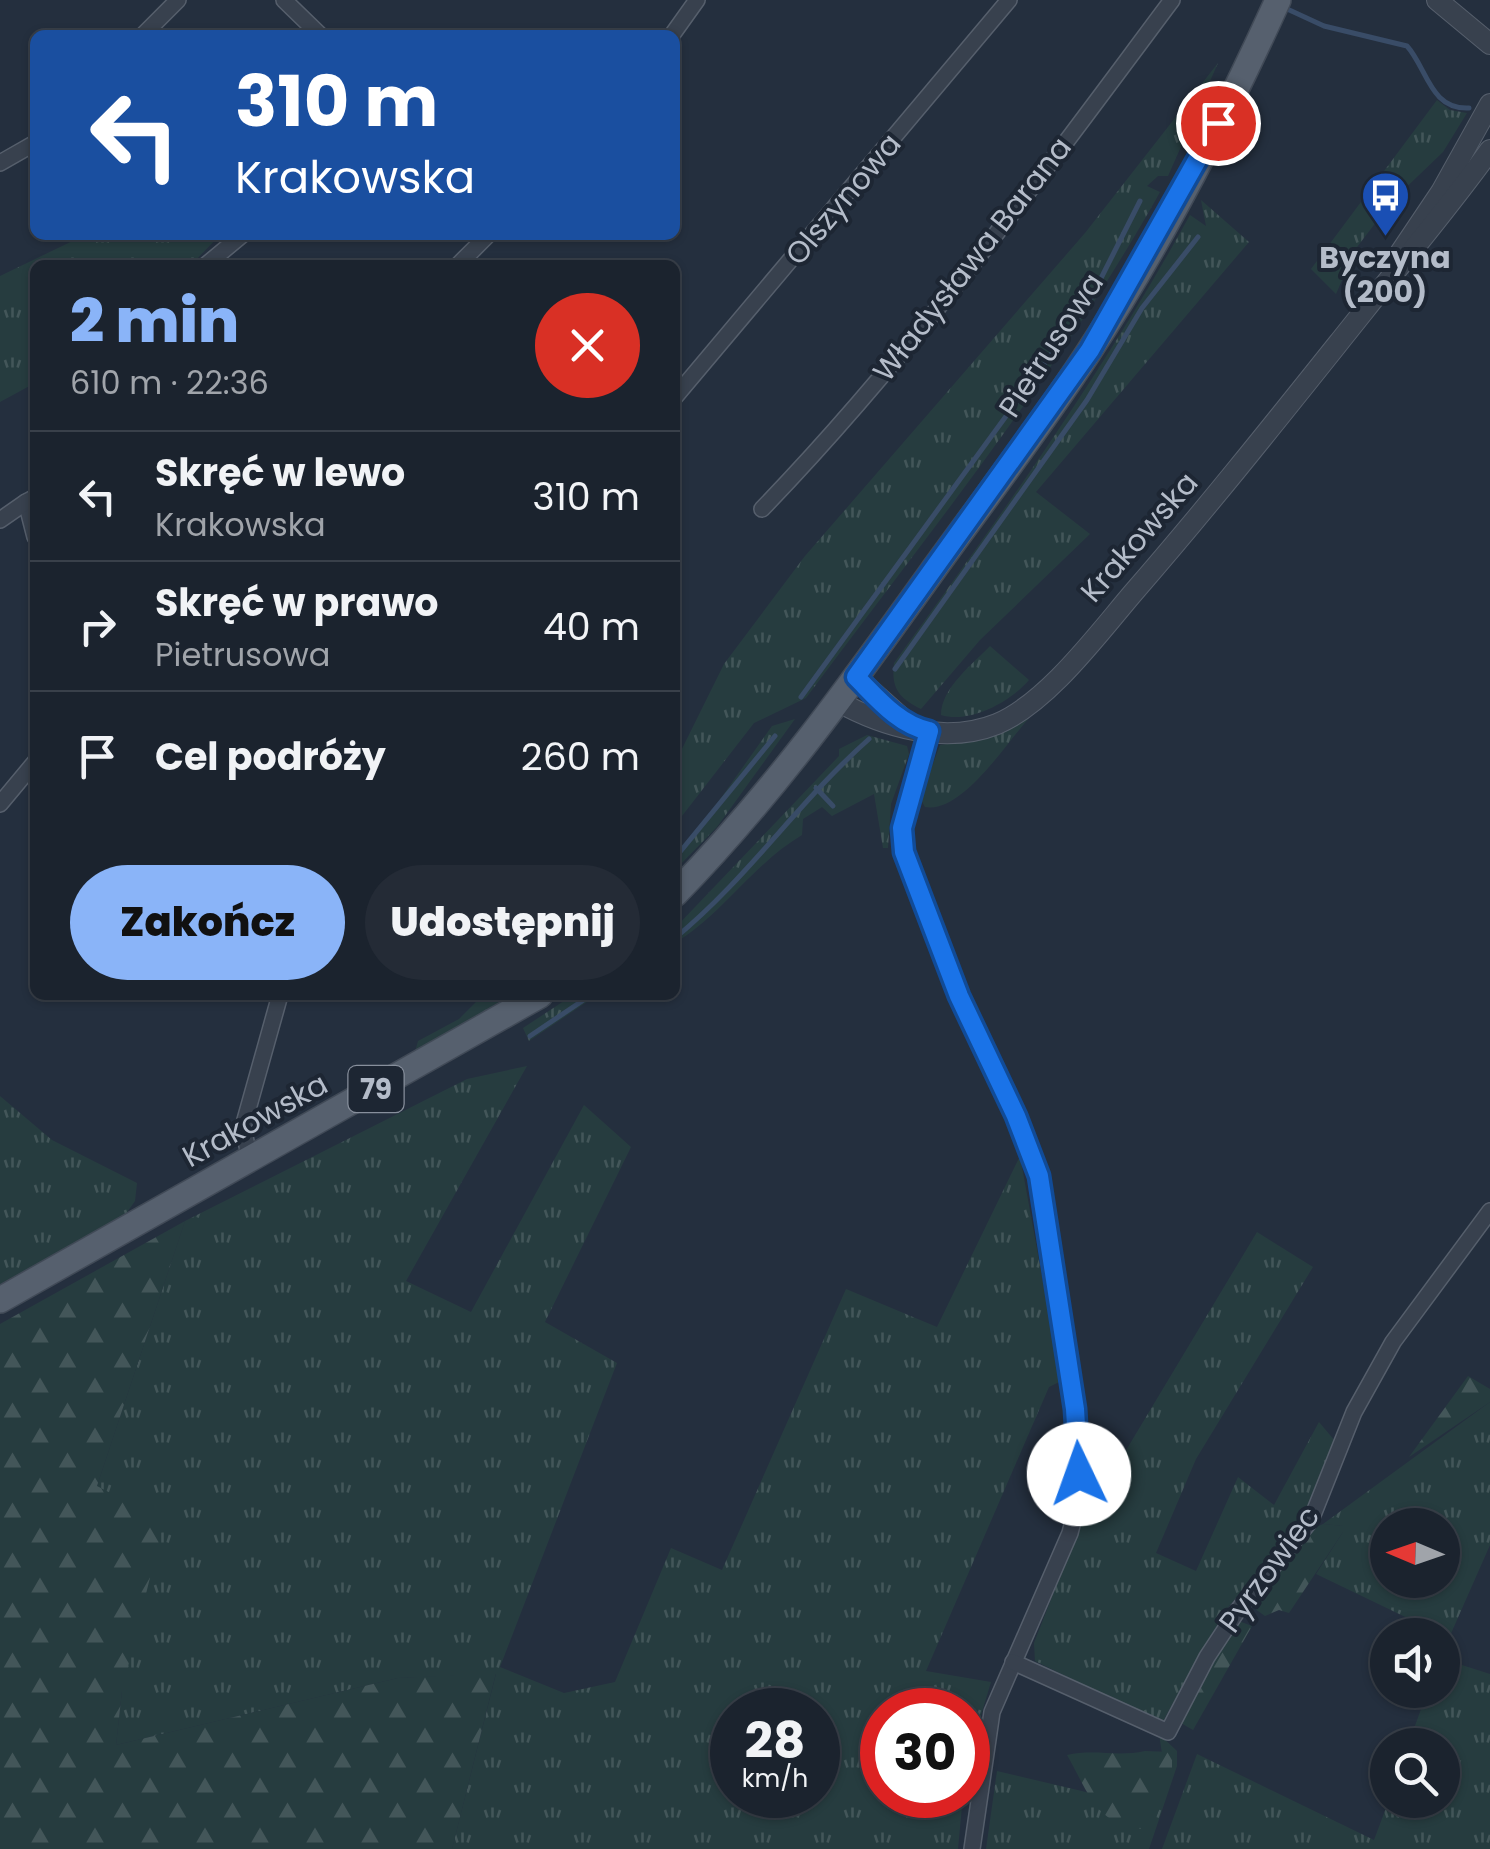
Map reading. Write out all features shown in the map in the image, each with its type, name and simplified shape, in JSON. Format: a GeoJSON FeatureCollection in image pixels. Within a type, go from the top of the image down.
{"type":"FeatureCollection","features":[{"type":"Feature","properties":{"kind":"main road","name":"Pietrusowa"},"geometry":{"type":"LineString","coordinates":[[838,701],[1061,394],[1124,295],[1185,186],[1278,0]]}},
{"type":"Feature","properties":{"kind":"main road"},"geometry":{"type":"LineString","coordinates":[[680,889],[748,817],[838,701]]}},
{"type":"Feature","properties":{"kind":"main road","name":"Krakowska"},"geometry":{"type":"LineString","coordinates":[[0,1300],[531,1000]]}},
{"type":"Feature","properties":{"kind":"street"},"geometry":{"type":"LineString","coordinates":[[148,30],[178,0]]}},
{"type":"Feature","properties":{"kind":"street"},"geometry":{"type":"LineString","coordinates":[[284,0],[315,30]]}},
{"type":"Feature","properties":{"kind":"street"},"geometry":{"type":"LineString","coordinates":[[676,30],[697,0]]}},
{"type":"Feature","properties":{"kind":"street","name":"Olszynowa"},"geometry":{"type":"LineString","coordinates":[[680,391],[1008,0]]}},
{"type":"Feature","properties":{"kind":"street","name":"Władysława Barana"},"geometry":{"type":"LineString","coordinates":[[762,509],[825,444],[1014,211],[1172,0]]}},
{"type":"Feature","properties":{"kind":"street"},"geometry":{"type":"LineString","coordinates":[[1437,0],[1488,40]]}},
{"type":"Feature","properties":{"kind":"street","name":"Krakowska"},"geometry":{"type":"LineString","coordinates":[[1366,308],[1441,192],[1490,104]]}},
{"type":"Feature","properties":{"kind":"street"},"geometry":{"type":"LineString","coordinates":[[0,163],[30,146]]}},
{"type":"Feature","properties":{"kind":"street","name":"Krakowska"},"geometry":{"type":"LineString","coordinates":[[838,701],[886,725],[921,730],[970,732],[998,724],[1021,710],[1049,685],[1220,494],[1366,308],[1424,242],[1490,150]]}},
{"type":"Feature","properties":{"kind":"street"},"geometry":{"type":"LineString","coordinates":[[212,260],[236,240]]}},
{"type":"Feature","properties":{"kind":"street"},"geometry":{"type":"LineString","coordinates":[[463,260],[483,240]]}},
{"type":"Feature","properties":{"kind":"street"},"geometry":{"type":"LineString","coordinates":[[0,520],[30,501]]}},
{"type":"Feature","properties":{"kind":"street"},"geometry":{"type":"LineString","coordinates":[[856,677],[921,730],[902,828],[904,852],[959,996],[1032,1155],[1076,1423],[1079,1498],[1049,1591],[1013,1662],[984,1748],[972,1849]]}},
{"type":"Feature","properties":{"kind":"street"},"geometry":{"type":"LineString","coordinates":[[0,804],[30,768]]}},
{"type":"Feature","properties":{"kind":"street"},"geometry":{"type":"LineString","coordinates":[[250,1160],[243,1127],[279,1000]]}},
{"type":"Feature","properties":{"kind":"street","name":"Pyrzowiec"},"geometry":{"type":"LineString","coordinates":[[1013,1662],[1168,1732],[1228,1626],[1311,1520],[1354,1412],[1393,1342],[1490,1211]]}},
{"type":"Feature","properties":{"kind":"green space"},"geometry":{"type":"Polygon","coordinates":[[[1218,63],[1168,176],[1158,176],[1147,186],[1160,192],[1080,323],[992,450],[806,698],[754,723],[680,819],[680,753],[724,664],[805,556],[1085,233],[1218,63]]]}},
{"type":"Feature","properties":{"kind":"green space"},"geometry":{"type":"Polygon","coordinates":[[[1437,100],[1450,110],[1467,113],[1443,152],[1393,200],[1341,268],[1345,273],[1336,294],[1311,269],[1437,100]]]}},
{"type":"Feature","properties":{"kind":"green space"},"geometry":{"type":"Polygon","coordinates":[[[1201,200],[1249,242],[1036,492],[1090,534],[980,640],[921,709],[913,705],[895,686],[894,663],[1086,388],[1190,215],[1206,226],[1201,200]]]}},
{"type":"Feature","properties":{"kind":"green space"},"geometry":{"type":"Polygon","coordinates":[[[75,240],[215,240],[196,260],[33,260],[75,240]]]}},
{"type":"Feature","properties":{"kind":"green space"},"geometry":{"type":"Polygon","coordinates":[[[30,262],[30,386],[0,402],[0,276],[30,262]]]}},
{"type":"Feature","properties":{"kind":"green space"},"geometry":{"type":"Polygon","coordinates":[[[990,646],[1029,680],[1011,696],[977,714],[941,715],[952,686],[990,646]]]}},
{"type":"Feature","properties":{"kind":"green space"},"geometry":{"type":"Polygon","coordinates":[[[1029,718],[968,789],[939,806],[925,807],[920,798],[940,745],[988,737],[1029,718]]]}},
{"type":"Feature","properties":{"kind":"green space"},"geometry":{"type":"Polygon","coordinates":[[[795,719],[717,827],[680,865],[680,847],[699,829],[772,726],[795,719]]]}},
{"type":"Feature","properties":{"kind":"green space"},"geometry":{"type":"Polygon","coordinates":[[[867,735],[907,746],[909,754],[891,804],[888,848],[883,848],[874,794],[832,816],[822,807],[803,819],[802,835],[768,860],[709,918],[680,940],[680,923],[839,756],[839,749],[867,735]]]}},
{"type":"Feature","properties":{"kind":"green space"},"geometry":{"type":"Polygon","coordinates":[[[478,1000],[503,1000],[415,1052],[418,1041],[459,1019],[478,1000]]]}},
{"type":"Feature","properties":{"kind":"green space"},"geometry":{"type":"Polygon","coordinates":[[[565,1000],[590,1000],[529,1041],[523,1028],[565,1000]]]}},
{"type":"Feature","properties":{"kind":"green space"},"geometry":{"type":"Polygon","coordinates":[[[527,1066],[406,1281],[471,1312],[584,1105],[631,1147],[545,1322],[617,1363],[500,1667],[564,1693],[615,1682],[671,1548],[722,1570],[846,1289],[937,1327],[1020,1156],[1061,1381],[1049,1387],[926,1671],[991,1682],[989,1688],[860,1688],[860,1818],[961,1818],[958,1849],[452,1849],[496,1674],[398,1678],[116,1745],[122,1691],[97,1486],[185,1221],[467,1079],[527,1066]]]}},
{"type":"Feature","properties":{"kind":"green space"},"geometry":{"type":"Polygon","coordinates":[[[0,1096],[52,1140],[137,1183],[135,1201],[123,1218],[0,1284],[0,1096]]]}},
{"type":"Feature","properties":{"kind":"green space"},"geometry":{"type":"Polygon","coordinates":[[[185,1221],[97,1486],[164,1521],[122,1691],[116,1745],[398,1678],[496,1673],[452,1849],[0,1849],[0,1324],[185,1221]]]}},
{"type":"Feature","properties":{"kind":"green space"},"geometry":{"type":"Polygon","coordinates":[[[1257,1232],[1313,1267],[1196,1459],[1156,1553],[1196,1571],[1238,1477],[1274,1505],[1319,1422],[1335,1441],[1304,1518],[1225,1611],[1162,1723],[1035,1661],[1034,1643],[1080,1525],[1086,1497],[1104,1487],[1257,1232]]]}},
{"type":"Feature","properties":{"kind":"green space"},"geometry":{"type":"Polygon","coordinates":[[[1468,1376],[1490,1389],[1490,1402],[1409,1457],[1468,1376]]]}},
{"type":"Feature","properties":{"kind":"green space"},"geometry":{"type":"Polygon","coordinates":[[[1490,1402],[1490,1545],[1458,1618],[1407,1618],[1316,1574],[1343,1526],[1323,1524],[1490,1402]]]}},
{"type":"Feature","properties":{"kind":"green space"},"geometry":{"type":"Polygon","coordinates":[[[1323,1524],[1344,1526],[1343,1532],[1289,1613],[1279,1610],[1265,1616],[1251,1606],[1253,1597],[1314,1528],[1323,1524]]]}},
{"type":"Feature","properties":{"kind":"green space"},"geometry":{"type":"Polygon","coordinates":[[[1236,1620],[1252,1626],[1193,1730],[1179,1722],[1236,1620]]]}},
{"type":"Feature","properties":{"kind":"green space"},"geometry":{"type":"Polygon","coordinates":[[[1460,1664],[1490,1674],[1490,1849],[1162,1849],[1197,1754],[1374,1840],[1382,1818],[1460,1818],[1460,1728],[1414,1728],[1421,1708],[1460,1708],[1460,1664]]]}},
{"type":"Feature","properties":{"kind":"green space"},"geometry":{"type":"Polygon","coordinates":[[[1159,1734],[1177,1751],[1177,1766],[1149,1849],[986,1849],[997,1771],[1141,1805],[1163,1760],[1159,1734]]]}},
{"type":"Feature","properties":{"kind":"green space"},"geometry":{"type":"Polygon","coordinates":[[[1172,1752],[1172,1778],[1151,1830],[1133,1828],[1107,1816],[1097,1807],[1067,1755],[1172,1752]]]}},
{"type":"Feature","properties":{"kind":"waterway"},"geometry":{"type":"LineString","coordinates":[[1285,8],[1324,26],[1407,46],[1438,95],[1456,107],[1469,108]]}},
{"type":"Feature","properties":{"kind":"waterway"},"geometry":{"type":"LineString","coordinates":[[801,697],[1088,304],[1140,201]]}},
{"type":"Feature","properties":{"kind":"waterway"},"geometry":{"type":"LineString","coordinates":[[895,669],[1087,400],[1142,308],[1198,237]]}},
{"type":"Feature","properties":{"kind":"waterway"},"geometry":{"type":"LineString","coordinates":[[680,852],[775,736]]}},
{"type":"Feature","properties":{"kind":"waterway"},"geometry":{"type":"LineString","coordinates":[[680,934],[869,739]]}},
{"type":"Feature","properties":{"kind":"waterway"},"geometry":{"type":"LineString","coordinates":[[816,788],[833,806]]}},
{"type":"Feature","properties":{"kind":"waterway"},"geometry":{"type":"LineString","coordinates":[[530,1036],[584,1000]]}},
{"type":"Feature","properties":{"kind":"place","name":"Byczyna (200)"},"geometry":{"type":"Point","coordinates":[1385,238]}},
{"type":"Feature","properties":{"kind":"route"},"geometry":{"type":"LineString","coordinates":[[1079,1474],[1075,1409],[1039,1176],[1016,1116],[959,996],[904,852],[902,828],[929,731],[914,728],[884,706],[856,677],[1090,350],[1218,123]]}}]}
